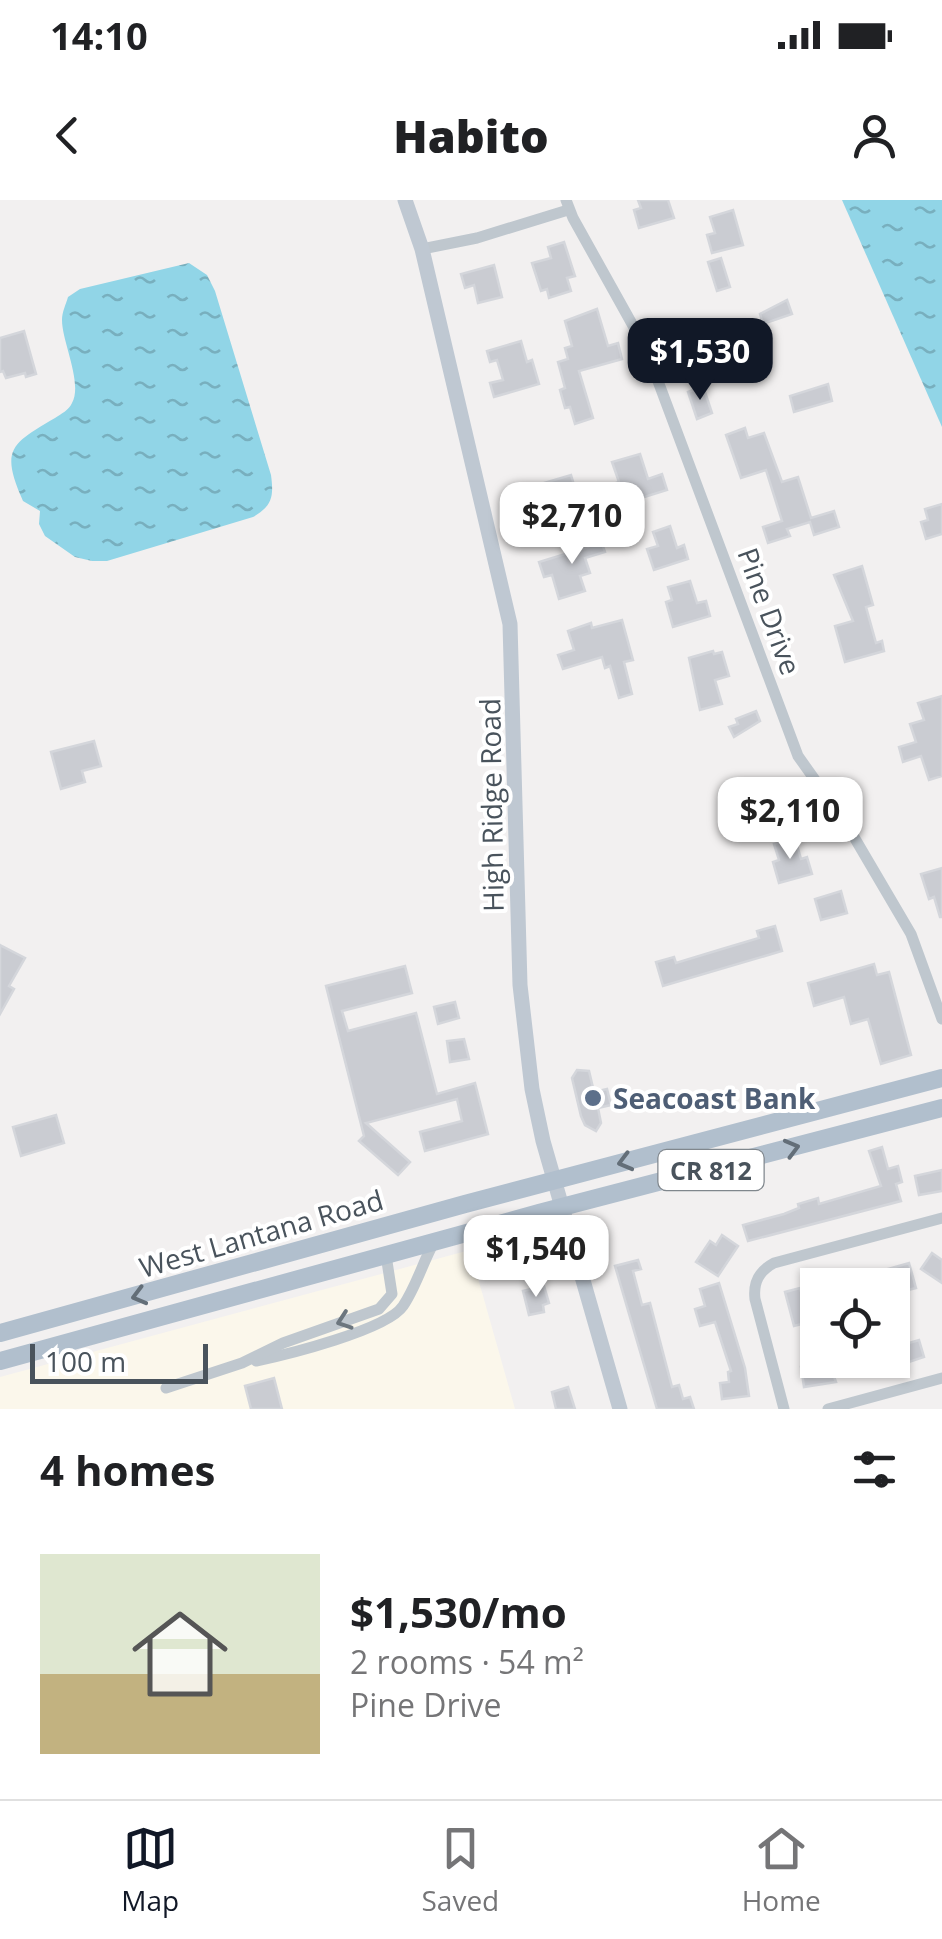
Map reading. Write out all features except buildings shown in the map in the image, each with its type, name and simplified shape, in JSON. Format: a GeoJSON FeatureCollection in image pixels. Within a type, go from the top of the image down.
{"type":"FeatureCollection","features":[{"type":"Feature","properties":{"kind":"main road","name":"West Lantana Road"},"geometry":{"type":"LineString","coordinates":[[0,1333],[942,1078]]}},
{"type":"Feature","properties":{"kind":"main road","name":"West Lantana Road"},"geometry":{"type":"LineString","coordinates":[[0,1361],[942,1108]]}},
{"type":"Feature","properties":{"kind":"main road"},"geometry":{"type":"LineString","coordinates":[[378,1228],[386,1255]]}},
{"type":"Feature","properties":{"kind":"street","name":"High Ridge Road"},"geometry":{"type":"LineString","coordinates":[[405,200],[422,249],[510,624],[522,1002],[532,1088],[554,1181],[620,1409]]}},
{"type":"Feature","properties":{"kind":"street","name":"Pine Drive"},"geometry":{"type":"LineString","coordinates":[[422,249],[477,238],[567,205],[646,349],[798,756],[847,824],[911,934],[942,1019]]}},
{"type":"Feature","properties":{"kind":"street"},"geometry":{"type":"LineString","coordinates":[[784,1409],[755,1299],[760,1274],[774,1263],[942,1218]]}},
{"type":"Feature","properties":{"kind":"street"},"geometry":{"type":"LineString","coordinates":[[242,1363],[282,1356],[388,1320],[403,1306],[434,1242]]}},
{"type":"Feature","properties":{"kind":"street"},"geometry":{"type":"LineString","coordinates":[[166,1388],[242,1363],[283,1343],[385,1306],[392,1285],[386,1255]]}},
{"type":"Feature","properties":{"kind":"street"},"geometry":{"type":"LineString","coordinates":[[828,1409],[942,1378]]}},
{"type":"Feature","properties":{"kind":"shaded area"},"geometry":{"type":"Polygon","coordinates":[[[470,1250],[515,1409],[0,1409],[0,1377],[470,1250]]]}},
{"type":"Feature","properties":{"kind":"water"},"geometry":{"type":"Polygon","coordinates":[[[842,200],[942,200],[942,427],[842,200]]]}},
{"type":"Feature","properties":{"kind":"water"},"geometry":{"type":"Polygon","coordinates":[[[189,263],[207,275],[215,291],[271,475],[270,500],[253,517],[107,561],[75,557],[45,536],[39,524],[40,511],[23,501],[11,459],[19,442],[65,412],[75,395],[62,320],[68,297],[80,289],[189,263]]]}},
{"type":"Feature","properties":{"kind":"place","name":"Seacoast Bank"},"geometry":{"type":"Point","coordinates":[593,1098]}}]}
